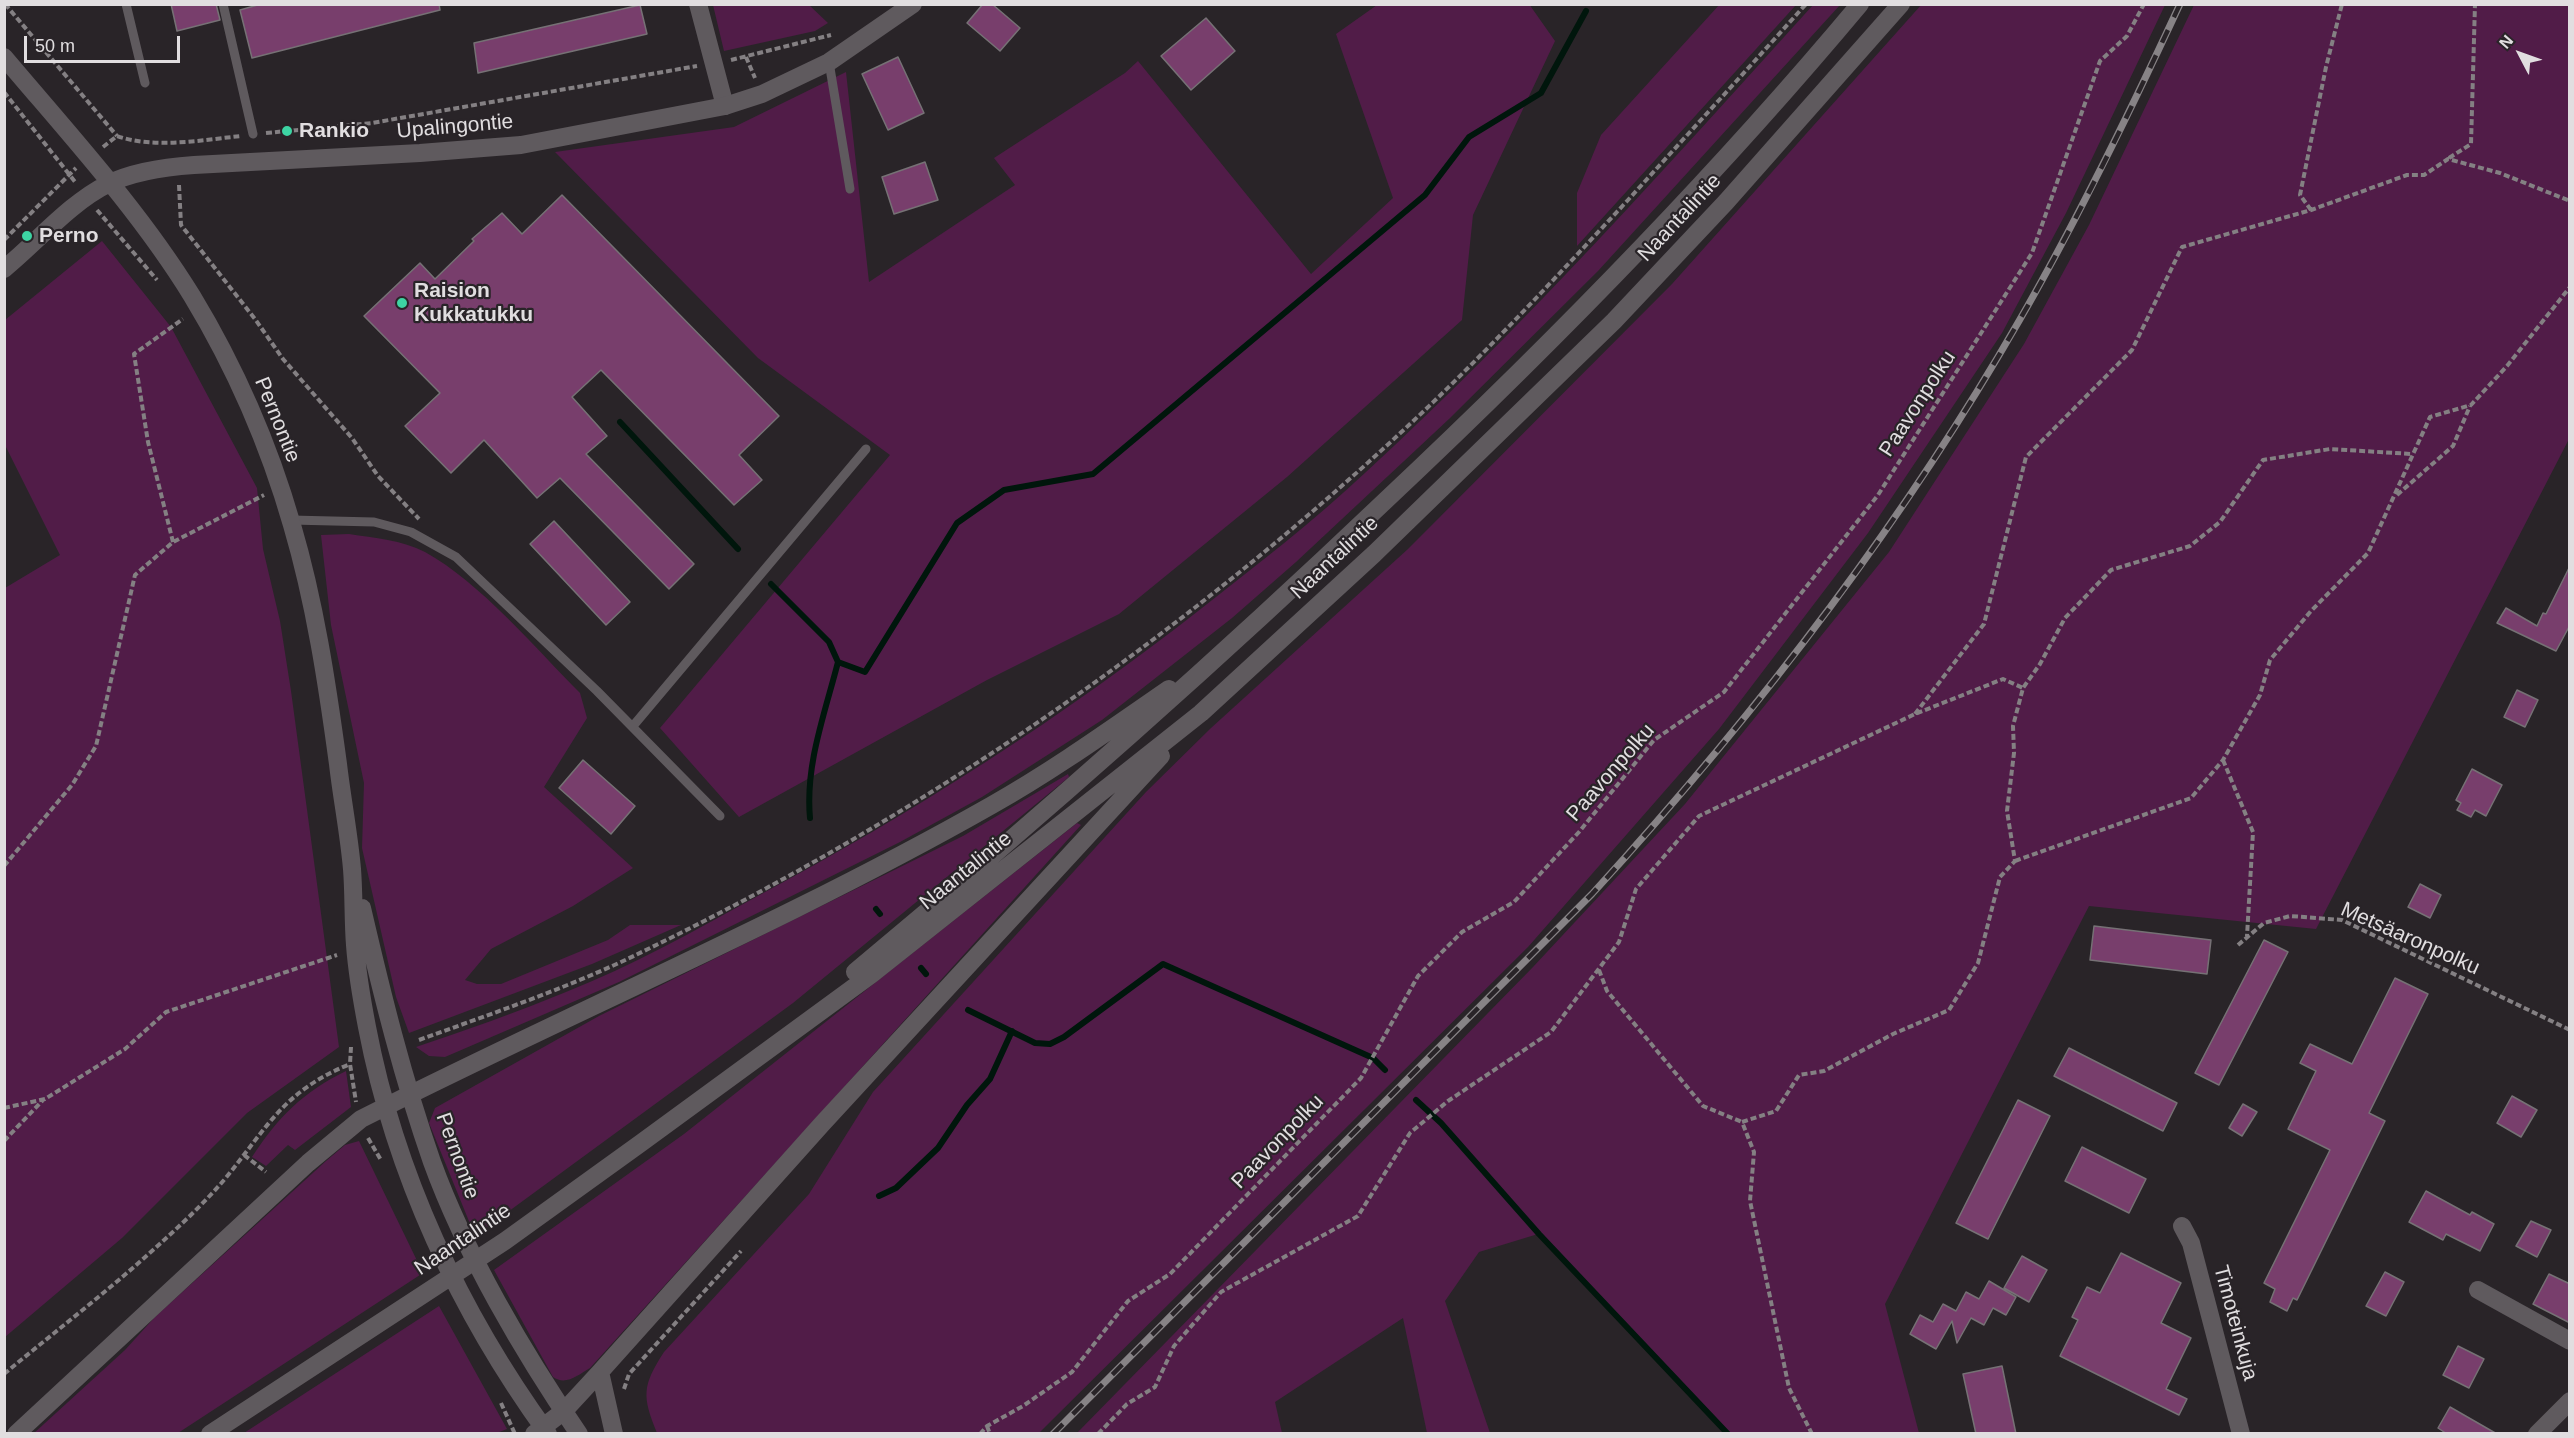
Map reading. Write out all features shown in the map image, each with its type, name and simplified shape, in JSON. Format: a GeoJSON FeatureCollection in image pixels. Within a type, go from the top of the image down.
{"type":"FeatureCollection","features":[{"type":"Feature","properties":{"kind":"main road"},"geometry":{"type":"LineString","coordinates":[[698,4],[724,106]]}},
{"type":"Feature","properties":{"kind":"main road","name":"Upalingontie"},"geometry":{"type":"LineString","coordinates":[[4,269],[86,198],[109,183],[163,168],[521,145],[724,106],[762,94],[829,62],[913,4]]}},
{"type":"Feature","properties":{"kind":"main road","name":"Naantalintie"},"geometry":{"type":"LineString","coordinates":[[734,1073],[1012,841],[1233,645],[1476,416],[1591,302],[1695,192],[1860,4]]}},
{"type":"Feature","properties":{"kind":"main road","name":"Naantalintie"},"geometry":{"type":"LineString","coordinates":[[210,1434],[505,1241],[891,960],[1201,713],[1391,538],[1614,321],[1726,202],[1901,4]]}},
{"type":"Feature","properties":{"kind":"main road","name":"Pernontie"},"geometry":{"type":"LineString","coordinates":[[4,57],[89,158],[154,242],[213,332],[244,395],[291,520],[317,630],[352,868],[389,1025],[432,1162],[452,1210],[505,1314],[579,1434]]}},
{"type":"Feature","properties":{"kind":"main road"},"geometry":{"type":"LineString","coordinates":[[16,1434],[308,1163],[361,1119],[769,921],[993,805],[1075,754],[1233,645]]}},
{"type":"Feature","properties":{"kind":"main road"},"geometry":{"type":"LineString","coordinates":[[542,1432],[600,1372],[830,1116],[1201,713]]}},
{"type":"Feature","properties":{"kind":"main road","name":"Pernontie"},"geometry":{"type":"LineString","coordinates":[[352,868],[355,946],[367,1028],[386,1107],[427,1224],[480,1327],[542,1432]]}},
{"type":"Feature","properties":{"kind":"main road","name":"Timoteinkuja"},"geometry":{"type":"LineString","coordinates":[[2182,1226],[2191,1243],[2241,1434]]}},
{"type":"Feature","properties":{"kind":"main road"},"geometry":{"type":"LineString","coordinates":[[2478,1290],[2570,1341]]}},
{"type":"Feature","properties":{"kind":"main road"},"geometry":{"type":"LineString","coordinates":[[600,1372],[614,1434]]}},
{"type":"Feature","properties":{"kind":"main road"},"geometry":{"type":"LineString","coordinates":[[2537,1434],[2570,1401]]}},
{"type":"Feature","properties":{"kind":"lane"},"geometry":{"type":"LineString","coordinates":[[126,4],[145,83]]}},
{"type":"Feature","properties":{"kind":"lane"},"geometry":{"type":"LineString","coordinates":[[223,4],[254,134]]}},
{"type":"Feature","properties":{"kind":"lane"},"geometry":{"type":"LineString","coordinates":[[829,62],[850,189]]}},
{"type":"Feature","properties":{"kind":"lane"},"geometry":{"type":"LineString","coordinates":[[633,726],[866,449]]}},
{"type":"Feature","properties":{"kind":"lane"},"geometry":{"type":"LineString","coordinates":[[291,520],[374,522],[411,532],[456,557],[633,726],[720,816]]}},
{"type":"Feature","properties":{"kind":"path"},"geometry":{"type":"LineString","coordinates":[[5,4],[117,136],[128,140],[192,141],[372,123],[713,64],[818,40],[837,33]]}},
{"type":"Feature","properties":{"kind":"path"},"geometry":{"type":"LineString","coordinates":[[419,1040],[550,992],[646,950],[821,857],[948,781],[1102,677],[1260,554],[1357,472],[1479,358],[1806,4]]}},
{"type":"Feature","properties":{"kind":"path","name":"Paavonpolku"},"geometry":{"type":"LineString","coordinates":[[980,1434],[987,1426],[1023,1406],[1072,1372],[1128,1301],[1170,1274],[1361,1078],[1418,976],[1462,932],[1514,902],[1579,832],[1654,740],[1724,692],[1878,495],[2032,253],[2100,61],[2127,36],[2144,4]]}},
{"type":"Feature","properties":{"kind":"path"},"geometry":{"type":"LineString","coordinates":[[2311,210],[2300,195],[2342,4]]}},
{"type":"Feature","properties":{"kind":"path"},"geometry":{"type":"LineString","coordinates":[[1915,714],[1984,624],[2026,456],[2132,350],[2182,247],[2311,210],[2407,175],[2424,175],[2471,144],[2475,4]]}},
{"type":"Feature","properties":{"kind":"path"},"geometry":{"type":"LineString","coordinates":[[4,92],[69,173]]}},
{"type":"Feature","properties":{"kind":"path"},"geometry":{"type":"LineString","coordinates":[[4,240],[55,192],[69,173],[117,136]]}},
{"type":"Feature","properties":{"kind":"path"},"geometry":{"type":"LineString","coordinates":[[2448,159],[2500,173],[2570,201]]}},
{"type":"Feature","properties":{"kind":"path"},"geometry":{"type":"LineString","coordinates":[[187,180],[178,180],[181,225],[255,319],[283,359],[352,438],[378,476],[424,524]]}},
{"type":"Feature","properties":{"kind":"path"},"geometry":{"type":"LineString","coordinates":[[95,207],[163,289]]}},
{"type":"Feature","properties":{"kind":"path"},"geometry":{"type":"LineString","coordinates":[[2395,497],[2453,446],[2471,405],[2507,366],[2570,287]]}},
{"type":"Feature","properties":{"kind":"path"},"geometry":{"type":"LineString","coordinates":[[176,309],[188,327]]}},
{"type":"Feature","properties":{"kind":"path"},"geometry":{"type":"LineString","coordinates":[[173,542],[148,442],[134,354],[183,319]]}},
{"type":"Feature","properties":{"kind":"path"},"geometry":{"type":"LineString","coordinates":[[1599,970],[1607,991],[1702,1106],[1742,1122],[1776,1111],[1799,1076],[1824,1071],[1893,1034],[1949,1010],[1978,963],[2000,877],[2015,861],[2192,798],[2223,760],[2260,695],[2270,660],[2311,611],[2368,553],[2430,417],[2471,405]]}},
{"type":"Feature","properties":{"kind":"path"},"geometry":{"type":"LineString","coordinates":[[2015,861],[2007,810],[2014,753],[2013,726],[2023,688],[2065,618],[2111,570],[2190,546],[2220,522],[2264,460],[2330,449],[2412,454]]}},
{"type":"Feature","properties":{"kind":"path"},"geometry":{"type":"LineString","coordinates":[[261,483],[268,504]]}},
{"type":"Feature","properties":{"kind":"path"},"geometry":{"type":"LineString","coordinates":[[4,866],[72,785],[96,746],[135,575],[173,542],[265,494]]}},
{"type":"Feature","properties":{"kind":"path"},"geometry":{"type":"LineString","coordinates":[[1098,1434],[1127,1404],[1155,1387],[1174,1346],[1221,1292],[1358,1216],[1410,1133],[1448,1101],[1551,1032],[1619,942],[1635,889],[1699,816],[1915,714],[2003,679],[2023,688]]}},
{"type":"Feature","properties":{"kind":"path"},"geometry":{"type":"LineString","coordinates":[[2223,760],[2253,832],[2247,937]]}},
{"type":"Feature","properties":{"kind":"path","name":"Metsäaronpolku"},"geometry":{"type":"LineString","coordinates":[[2238,945],[2264,923],[2290,916],[2342,920],[2570,1030]]}},
{"type":"Feature","properties":{"kind":"path"},"geometry":{"type":"LineString","coordinates":[[4,1141],[45,1099],[125,1049],[166,1012],[341,954],[342,965]]}},
{"type":"Feature","properties":{"kind":"path"},"geometry":{"type":"LineString","coordinates":[[351,1042],[350,1064],[361,1119],[367,1137],[383,1162]]}},
{"type":"Feature","properties":{"kind":"path"},"geometry":{"type":"LineString","coordinates":[[4,1374],[163,1241],[222,1182],[268,1122],[287,1102],[321,1076],[350,1064]]}},
{"type":"Feature","properties":{"kind":"path"},"geometry":{"type":"LineString","coordinates":[[4,1108],[45,1099]]}},
{"type":"Feature","properties":{"kind":"path"},"geometry":{"type":"LineString","coordinates":[[1742,1122],[1754,1152],[1750,1200],[1788,1388],[1812,1434]]}},
{"type":"Feature","properties":{"kind":"path"},"geometry":{"type":"LineString","coordinates":[[244,1155],[266,1173]]}},
{"type":"Feature","properties":{"kind":"path"},"geometry":{"type":"LineString","coordinates":[[624,1400],[629,1374],[741,1251]]}},
{"type":"Feature","properties":{"kind":"path"},"geometry":{"type":"LineString","coordinates":[[987,1426],[990,1434]]}},
{"type":"Feature","properties":{"kind":"shaded area"},"geometry":{"type":"Polygon","coordinates":[[[1529,4],[1555,41],[1473,215],[1462,320],[1287,477],[1119,614],[987,680],[739,817],[660,728],[890,455],[758,358],[555,152],[734,127],[846,72],[869,282],[1015,185],[994,158],[1125,73],[1138,61],[1311,274],[1393,198],[1336,34],[1377,5],[1529,4]]]}},
{"type":"Feature","properties":{"kind":"shaded area"},"geometry":{"type":"Polygon","coordinates":[[[1720,4],[1796,5],[1577,246],[1577,193],[1601,135],[1720,4]]]}},
{"type":"Feature","properties":{"kind":"shaded area"},"geometry":{"type":"Polygon","coordinates":[[[1922,4],[2165,5],[2066,213],[2002,333],[1868,533],[1719,729],[1528,947],[1039,1433],[657,1433],[649,1410],[647,1391],[648,1383],[664,1352],[809,1194],[873,1092],[1146,792],[1211,728],[1408,549],[1672,284],[1922,4]]]}},
{"type":"Feature","properties":{"kind":"shaded area"},"geometry":{"type":"Polygon","coordinates":[[[713,5],[809,5],[828,23],[815,31],[724,51],[713,5]]]}},
{"type":"Feature","properties":{"kind":"shaded area"},"geometry":{"type":"Polygon","coordinates":[[[1813,5],[1840,5],[1598,271],[1449,419],[1296,562],[1232,618],[1102,720],[982,797],[900,842],[619,982],[445,1057],[429,1056],[416,1047],[591,982],[709,923],[929,798],[1041,726],[1149,649],[1306,525],[1425,417],[1595,244],[1813,5]]]}},
{"type":"Feature","properties":{"kind":"shaded area"},"geometry":{"type":"Polygon","coordinates":[[[2194,5],[2569,5],[2569,439],[2316,929],[2089,906],[1885,1304],[1919,1433],[1728,1433],[1538,1234],[1479,1252],[1445,1301],[1490,1433],[1427,1433],[1403,1318],[1275,1402],[1282,1433],[1077,1433],[1533,967],[1685,804],[1889,552],[2024,344],[2089,225],[2194,5]]]}},
{"type":"Feature","properties":{"kind":"shaded area"},"geometry":{"type":"Polygon","coordinates":[[[102,241],[171,327],[257,488],[263,549],[280,621],[291,691],[339,1047],[247,1113],[122,1238],[5,1337],[5,588],[60,555],[5,445],[5,320],[102,241]]]}},
{"type":"Feature","properties":{"kind":"shaded area"},"geometry":{"type":"Polygon","coordinates":[[[349,534],[407,545],[425,552],[446,565],[507,617],[580,693],[587,718],[544,787],[633,868],[573,906],[491,949],[465,980],[477,984],[501,984],[608,940],[630,925],[681,925],[592,964],[409,1033],[396,997],[362,848],[364,783],[331,625],[321,535],[349,534]]]}},
{"type":"Feature","properties":{"kind":"shaded area"},"geometry":{"type":"Polygon","coordinates":[[[1068,774],[1069,777],[793,1003],[475,1236],[429,1123],[435,1108],[599,1016],[963,836],[1068,774]]]}},
{"type":"Feature","properties":{"kind":"shaded area"},"geometry":{"type":"Polygon","coordinates":[[[1077,823],[1081,825],[590,1368],[567,1380],[553,1377],[494,1270],[684,1134],[1077,823]]]}},
{"type":"Feature","properties":{"kind":"shaded area"},"geometry":{"type":"Polygon","coordinates":[[[346,1071],[351,1107],[295,1150],[288,1145],[266,1166],[252,1157],[293,1107],[317,1088],[346,1071]]]}},
{"type":"Feature","properties":{"kind":"shaded area"},"geometry":{"type":"Polygon","coordinates":[[[359,1141],[423,1273],[178,1433],[33,1434],[125,1350],[155,1317],[326,1161],[345,1145],[359,1141]]]}},
{"type":"Feature","properties":{"kind":"shaded area"},"geometry":{"type":"Polygon","coordinates":[[[439,1306],[507,1429],[494,1434],[244,1433],[439,1306]]]}},
{"type":"Feature","properties":{"kind":"building"},"geometry":{"type":"Polygon","coordinates":[[[171,4],[216,4],[220,20],[177,31],[171,4]]]}},
{"type":"Feature","properties":{"kind":"building"},"geometry":{"type":"Polygon","coordinates":[[[261,4],[439,4],[440,10],[252,58],[240,10],[261,4]]]}},
{"type":"Feature","properties":{"kind":"building"},"geometry":{"type":"Polygon","coordinates":[[[983,4],[992,4],[1020,28],[1000,51],[967,23],[983,4]]]}},
{"type":"Feature","properties":{"kind":"building"},"geometry":{"type":"Polygon","coordinates":[[[640,5],[647,34],[478,73],[474,43],[640,5]]]}},
{"type":"Feature","properties":{"kind":"building"},"geometry":{"type":"Polygon","coordinates":[[[1206,18],[1235,51],[1191,90],[1161,56],[1206,18]]]}},
{"type":"Feature","properties":{"kind":"building"},"geometry":{"type":"Polygon","coordinates":[[[898,57],[924,113],[888,130],[862,74],[898,57]]]}},
{"type":"Feature","properties":{"kind":"building"},"geometry":{"type":"Polygon","coordinates":[[[925,162],[938,200],[894,214],[882,177],[925,162]]]}},
{"type":"Feature","properties":{"kind":"building"},"geometry":{"type":"Polygon","coordinates":[[[562,195],[779,416],[739,455],[762,480],[734,505],[601,370],[572,397],[607,436],[586,454],[694,564],[669,589],[560,478],[537,498],[484,440],[451,473],[405,426],[440,393],[364,316],[420,263],[435,279],[474,241],[472,239],[502,213],[522,234],[562,195]]]}},
{"type":"Feature","properties":{"kind":"building"},"geometry":{"type":"Polygon","coordinates":[[[554,521],[630,602],[606,625],[530,544],[554,521]]]}},
{"type":"Feature","properties":{"kind":"building"},"geometry":{"type":"Polygon","coordinates":[[[2570,566],[2570,625],[2556,651],[2497,623],[2506,608],[2537,626],[2543,613],[2546,614],[2570,566]]]}},
{"type":"Feature","properties":{"kind":"building"},"geometry":{"type":"Polygon","coordinates":[[[2517,690],[2538,700],[2525,727],[2504,717],[2517,690]]]}},
{"type":"Feature","properties":{"kind":"building"},"geometry":{"type":"Polygon","coordinates":[[[583,760],[635,806],[611,834],[559,788],[583,760]]]}},
{"type":"Feature","properties":{"kind":"building"},"geometry":{"type":"Polygon","coordinates":[[[2472,769],[2502,785],[2486,816],[2475,810],[2471,817],[2457,810],[2461,803],[2456,800],[2472,769]]]}},
{"type":"Feature","properties":{"kind":"building"},"geometry":{"type":"Polygon","coordinates":[[[2420,884],[2441,895],[2430,918],[2408,907],[2420,884]]]}},
{"type":"Feature","properties":{"kind":"building"},"geometry":{"type":"Polygon","coordinates":[[[2094,926],[2211,940],[2207,974],[2090,960],[2094,926]]]}},
{"type":"Feature","properties":{"kind":"building"},"geometry":{"type":"Polygon","coordinates":[[[2264,940],[2288,952],[2219,1085],[2195,1073],[2264,940]]]}},
{"type":"Feature","properties":{"kind":"building"},"geometry":{"type":"Polygon","coordinates":[[[2395,978],[2428,994],[2369,1113],[2385,1121],[2297,1300],[2293,1298],[2287,1311],[2270,1302],[2275,1289],[2264,1283],[2330,1150],[2288,1129],[2316,1071],[2300,1063],[2310,1044],[2352,1064],[2395,978]]]}},
{"type":"Feature","properties":{"kind":"building"},"geometry":{"type":"Polygon","coordinates":[[[2069,1048],[2177,1103],[2163,1131],[2054,1076],[2069,1048]]]}},
{"type":"Feature","properties":{"kind":"building"},"geometry":{"type":"Polygon","coordinates":[[[2512,1096],[2537,1110],[2521,1137],[2497,1123],[2512,1096]]]}},
{"type":"Feature","properties":{"kind":"building"},"geometry":{"type":"Polygon","coordinates":[[[2018,1100],[2050,1116],[1988,1239],[1956,1223],[2018,1100]]]}},
{"type":"Feature","properties":{"kind":"building"},"geometry":{"type":"Polygon","coordinates":[[[2243,1104],[2257,1112],[2242,1136],[2229,1128],[2243,1104]]]}},
{"type":"Feature","properties":{"kind":"building"},"geometry":{"type":"Polygon","coordinates":[[[2082,1147],[2146,1179],[2129,1213],[2065,1181],[2082,1147]]]}},
{"type":"Feature","properties":{"kind":"building"},"geometry":{"type":"Polygon","coordinates":[[[2426,1191],[2470,1215],[2472,1212],[2494,1224],[2480,1251],[2446,1234],[2443,1240],[2409,1222],[2426,1191]]]}},
{"type":"Feature","properties":{"kind":"building"},"geometry":{"type":"Polygon","coordinates":[[[2531,1221],[2551,1230],[2537,1257],[2516,1246],[2531,1221]]]}},
{"type":"Feature","properties":{"kind":"building"},"geometry":{"type":"Polygon","coordinates":[[[2121,1253],[2181,1283],[2161,1323],[2191,1338],[2166,1389],[2187,1399],[2179,1415],[2060,1356],[2078,1320],[2072,1317],[2087,1287],[2100,1293],[2121,1253]]]}},
{"type":"Feature","properties":{"kind":"building"},"geometry":{"type":"Polygon","coordinates":[[[2022,1256],[2047,1270],[2029,1302],[2004,1288],[2022,1256]]]}},
{"type":"Feature","properties":{"kind":"building"},"geometry":{"type":"Polygon","coordinates":[[[2385,1272],[2404,1282],[2386,1316],[2366,1306],[2385,1272]]]}},
{"type":"Feature","properties":{"kind":"building"},"geometry":{"type":"Polygon","coordinates":[[[2549,1274],[2570,1284],[2570,1323],[2533,1304],[2549,1274]]]}},
{"type":"Feature","properties":{"kind":"building"},"geometry":{"type":"Polygon","coordinates":[[[1989,1281],[2016,1297],[2006,1315],[1993,1308],[1984,1325],[1971,1318],[1957,1343],[1952,1321],[1936,1349],[1910,1334],[1920,1315],[1933,1322],[1943,1304],[1956,1311],[1966,1292],[1979,1299],[1989,1281]]]}},
{"type":"Feature","properties":{"kind":"building"},"geometry":{"type":"Polygon","coordinates":[[[2458,1346],[2484,1359],[2469,1388],[2443,1375],[2458,1346]]]}},
{"type":"Feature","properties":{"kind":"building"},"geometry":{"type":"Polygon","coordinates":[[[2002,1366],[2016,1434],[1976,1434],[1963,1374],[2002,1366]]]}},
{"type":"Feature","properties":{"kind":"building"},"geometry":{"type":"Polygon","coordinates":[[[2450,1407],[2497,1434],[2447,1434],[2438,1428],[2450,1407]]]}},
{"type":"Feature","properties":{"kind":"waterway"},"geometry":{"type":"LineString","coordinates":[[810,818],[810,778],[813,759],[838,662],[865,672],[957,523],[1004,490],[1093,474],[1425,195],[1469,137],[1541,93],[1586,11]]}},
{"type":"Feature","properties":{"kind":"waterway"},"geometry":{"type":"LineString","coordinates":[[620,422],[738,549]]}},
{"type":"Feature","properties":{"kind":"waterway"},"geometry":{"type":"LineString","coordinates":[[771,584],[829,642],[838,662]]}},
{"type":"Feature","properties":{"kind":"waterway"},"geometry":{"type":"LineString","coordinates":[[876,909],[880,914]]}},
{"type":"Feature","properties":{"kind":"waterway"},"geometry":{"type":"LineString","coordinates":[[968,1010],[1035,1043],[1050,1044],[1064,1037],[1163,964],[1373,1058],[1385,1070]]}},
{"type":"Feature","properties":{"kind":"waterway"},"geometry":{"type":"LineString","coordinates":[[921,968],[926,974]]}},
{"type":"Feature","properties":{"kind":"waterway"},"geometry":{"type":"LineString","coordinates":[[879,1196],[896,1188],[938,1148],[967,1105],[990,1079],[1012,1031]]}},
{"type":"Feature","properties":{"kind":"waterway"},"geometry":{"type":"LineString","coordinates":[[1416,1100],[1441,1123],[1539,1234],[1728,1434]]}},
{"type":"Feature","properties":{"kind":"railway"},"geometry":{"type":"LineString","coordinates":[[1053,1434],[1592,894],[1652,827],[1766,690],[1874,547],[1973,398],[2041,283],[2083,204],[2180,4]]}},
{"type":"Feature","properties":{"kind":"place","name":"Rankio"},"geometry":{"type":"Point","coordinates":[287,131]}},
{"type":"Feature","properties":{"kind":"place","name":"Perno"},"geometry":{"type":"Point","coordinates":[27,236]}},
{"type":"Feature","properties":{"kind":"place","name":"Raision Kukkatukku"},"geometry":{"type":"Point","coordinates":[402,303]}}]}
